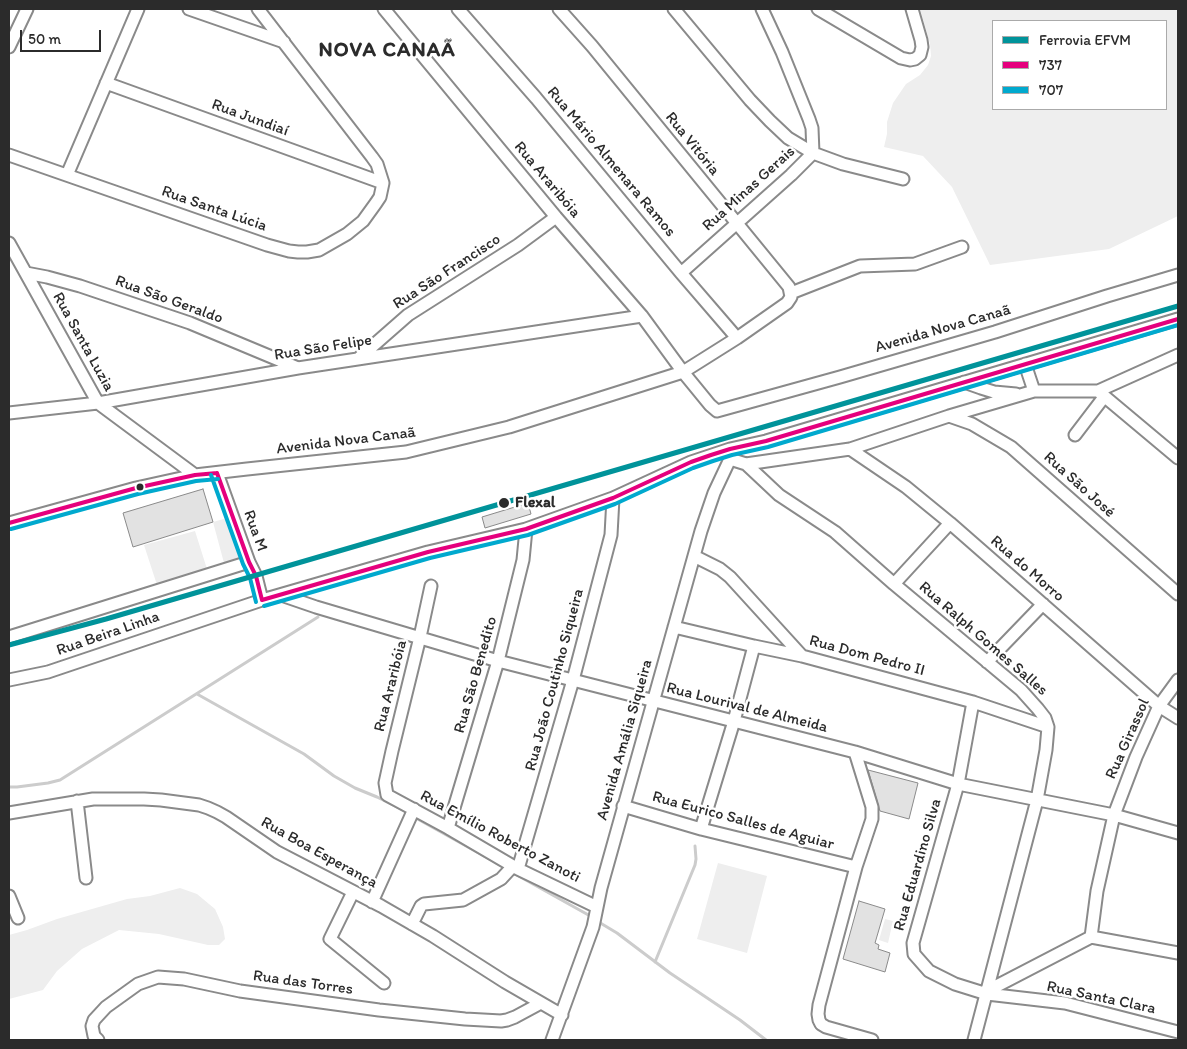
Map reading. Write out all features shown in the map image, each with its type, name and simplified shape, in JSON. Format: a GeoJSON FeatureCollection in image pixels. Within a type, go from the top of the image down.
{"type":"FeatureCollection","features":[{"type":"Feature","properties":{"kind":"street"},"geometry":{"type":"LineString","coordinates":[[9,47],[27,9]]}},
{"type":"Feature","properties":{"kind":"street"},"geometry":{"type":"LineString","coordinates":[[67,175],[138,9]]}},
{"type":"Feature","properties":{"kind":"street"},"geometry":{"type":"LineString","coordinates":[[189,9],[284,42]]}},
{"type":"Feature","properties":{"kind":"street"},"geometry":{"type":"LineString","coordinates":[[258,9],[377,164],[383,183]]}},
{"type":"Feature","properties":{"kind":"street","name":"Rua Araribóia"},"geometry":{"type":"LineString","coordinates":[[384,9],[556,217],[642,316],[683,372],[716,410]]}},
{"type":"Feature","properties":{"kind":"street","name":"Rua Mário Almenara Ramos"},"geometry":{"type":"LineString","coordinates":[[458,9],[536,98],[737,338]]}},
{"type":"Feature","properties":{"kind":"street","name":"Rua Vitória"},"geometry":{"type":"LineString","coordinates":[[558,9],[592,46],[789,287],[789,298]]}},
{"type":"Feature","properties":{"kind":"street"},"geometry":{"type":"LineString","coordinates":[[674,9],[744,93],[788,138],[813,153],[843,164],[903,179]]}},
{"type":"Feature","properties":{"kind":"street","name":"Rua Minas Gerais"},"geometry":{"type":"LineString","coordinates":[[681,273],[813,153],[810,120],[762,9]]}},
{"type":"Feature","properties":{"kind":"street"},"geometry":{"type":"LineString","coordinates":[[818,9],[901,58],[910,60],[916,59],[920,55],[922,47],[922,40],[912,9]]}},
{"type":"Feature","properties":{"kind":"street","name":"Rua Jundiaí"},"geometry":{"type":"LineString","coordinates":[[106,83],[383,183]]}},
{"type":"Feature","properties":{"kind":"street","name":"Rua Santa Lúcia"},"geometry":{"type":"LineString","coordinates":[[9,155],[267,245],[298,252],[318,250],[347,234],[363,222],[380,196],[383,183]]}},
{"type":"Feature","properties":{"kind":"street","name":"Rua São Francisco"},"geometry":{"type":"LineString","coordinates":[[359,358],[408,315],[518,245],[556,217]]}},
{"type":"Feature","properties":{"kind":"street","name":"Rua Santa Luzia"},"geometry":{"type":"LineString","coordinates":[[9,243],[98,403],[195,475]]}},
{"type":"Feature","properties":{"kind":"street","name":"Avenida Nova Canaã"},"geometry":{"type":"LineString","coordinates":[[9,522],[136,488],[195,475],[414,451],[510,426],[683,372],[737,338],[789,298],[860,266],[914,264],[962,247]]}},
{"type":"Feature","properties":{"kind":"street","name":"Rua São Geraldo"},"geometry":{"type":"LineString","coordinates":[[26,273],[72,284],[190,323],[298,368]]}},
{"type":"Feature","properties":{"kind":"street","name":"Avenida Nova Canaã"},"geometry":{"type":"LineString","coordinates":[[716,410],[840,377],[995,332],[1178,275]]}},
{"type":"Feature","properties":{"kind":"street","name":"Rua São Felipe"},"geometry":{"type":"LineString","coordinates":[[9,413],[98,403],[359,358],[642,316]]}},
{"type":"Feature","properties":{"kind":"street","name":"Rua Beira Linha"},"geometry":{"type":"LineString","coordinates":[[9,680],[48,672],[262,600],[428,552],[526,529],[613,498],[691,462],[730,454],[766,440],[1178,319]]}},
{"type":"Feature","properties":{"kind":"street"},"geometry":{"type":"LineString","coordinates":[[746,464],[850,449],[949,416],[1034,391],[1101,394],[1178,355]]}},
{"type":"Feature","properties":{"kind":"street"},"geometry":{"type":"LineString","coordinates":[[1025,364],[1034,391]]}},
{"type":"Feature","properties":{"kind":"street"},"geometry":{"type":"LineString","coordinates":[[964,382],[988,390],[1021,395]]}},
{"type":"Feature","properties":{"kind":"street"},"geometry":{"type":"LineString","coordinates":[[1075,435],[1101,394]]}},
{"type":"Feature","properties":{"kind":"street"},"geometry":{"type":"LineString","coordinates":[[1101,394],[1178,458]]}},
{"type":"Feature","properties":{"kind":"street","name":"Rua São José"},"geometry":{"type":"LineString","coordinates":[[949,416],[972,424],[1012,447],[1178,594]]}},
{"type":"Feature","properties":{"kind":"street","name":"Rua do Morro"},"geometry":{"type":"LineString","coordinates":[[850,449],[906,487],[950,523],[1159,706],[1178,718]]}},
{"type":"Feature","properties":{"kind":"street","name":"Rua Ralph Gomes Salles"},"geometry":{"type":"LineString","coordinates":[[730,454],[746,464],[780,495],[835,532],[1021,690],[1038,708],[1045,718],[1048,727]]}},
{"type":"Feature","properties":{"kind":"street","name":"Avenida Amália Siqueira"},"geometry":{"type":"LineString","coordinates":[[552,1040],[593,926],[623,806],[701,531],[730,454]]}},
{"type":"Feature","properties":{"kind":"street","name":"Rua M"},"geometry":{"type":"LineString","coordinates":[[217,473],[249,562],[256,576],[262,600]]}},
{"type":"Feature","properties":{"kind":"street","name":"Rua João Coutinho Siqueira"},"geometry":{"type":"LineString","coordinates":[[515,868],[574,680],[611,535],[613,498]]}},
{"type":"Feature","properties":{"kind":"street"},"geometry":{"type":"LineString","coordinates":[[894,584],[950,523]]}},
{"type":"Feature","properties":{"kind":"street","name":"Rua São Benedito"},"geometry":{"type":"LineString","coordinates":[[448,828],[498,661],[523,560],[526,529]]}},
{"type":"Feature","properties":{"kind":"street"},"geometry":{"type":"LineString","coordinates":[[694,556],[720,569],[730,577],[802,656]]}},
{"type":"Feature","properties":{"kind":"street"},"geometry":{"type":"LineString","coordinates":[[9,637],[249,562]]}},
{"type":"Feature","properties":{"kind":"street","name":"Rua Araribóia"},"geometry":{"type":"LineString","coordinates":[[387,795],[386,783],[392,751],[431,586]]}},
{"type":"Feature","properties":{"kind":"street","name":"Rua Lourival de Almeida"},"geometry":{"type":"LineString","coordinates":[[281,595],[498,661],[855,752],[958,784],[1114,816],[1178,833]]}},
{"type":"Feature","properties":{"kind":"street"},"geometry":{"type":"LineString","coordinates":[[987,662],[1042,604]]}},
{"type":"Feature","properties":{"kind":"street","name":"Rua Dom Pedro II"},"geometry":{"type":"LineString","coordinates":[[674,627],[802,656],[973,702],[1048,727]]}},
{"type":"Feature","properties":{"kind":"street"},"geometry":{"type":"LineString","coordinates":[[701,829],[734,721],[754,646]]}},
{"type":"Feature","properties":{"kind":"street","name":"Rua Girassol"},"geometry":{"type":"LineString","coordinates":[[1091,937],[1097,891],[1114,816],[1136,757],[1159,706],[1178,680]]}},
{"type":"Feature","properties":{"kind":"street","name":"Rua Eduardino Silva"},"geometry":{"type":"LineString","coordinates":[[973,702],[958,784],[913,943],[914,954],[929,971],[955,984],[987,992]]}},
{"type":"Feature","properties":{"kind":"street"},"geometry":{"type":"LineString","coordinates":[[974,1040],[1038,800],[1048,727]]}},
{"type":"Feature","properties":{"kind":"street"},"geometry":{"type":"LineString","coordinates":[[855,752],[872,807],[872,819],[856,867],[819,1005],[819,1020],[826,1027],[872,1040]]}},
{"type":"Feature","properties":{"kind":"street","name":"Rua Emílio Roberto Zanoti"},"geometry":{"type":"LineString","coordinates":[[387,795],[448,828],[515,868],[597,909]]}},
{"type":"Feature","properties":{"kind":"street","name":"Rua Boa Esperança"},"geometry":{"type":"LineString","coordinates":[[9,813],[93,799],[144,799],[199,805],[217,812],[277,852],[412,924],[562,1015]]}},
{"type":"Feature","properties":{"kind":"street"},"geometry":{"type":"LineString","coordinates":[[77,801],[86,878]]}},
{"type":"Feature","properties":{"kind":"street","name":"Rua Eurico Salles de Aguiar"},"geometry":{"type":"LineString","coordinates":[[623,806],[701,829],[856,867]]}},
{"type":"Feature","properties":{"kind":"street"},"geometry":{"type":"LineString","coordinates":[[372,902],[414,809]]}},
{"type":"Feature","properties":{"kind":"street"},"geometry":{"type":"LineString","coordinates":[[412,924],[421,906],[424,904],[463,900],[501,879],[515,868]]}},
{"type":"Feature","properties":{"kind":"street"},"geometry":{"type":"LineString","coordinates":[[354,892],[330,939],[384,983]]}},
{"type":"Feature","properties":{"kind":"street"},"geometry":{"type":"LineString","coordinates":[[9,896],[18,918]]}},
{"type":"Feature","properties":{"kind":"street"},"geometry":{"type":"LineString","coordinates":[[987,992],[1091,937],[1178,953]]}},
{"type":"Feature","properties":{"kind":"street","name":"Rua das Torres"},"geometry":{"type":"LineString","coordinates":[[98,1040],[94,1036],[92,1026],[94,1020],[118,998],[138,984],[158,977],[184,979],[240,991],[410,1014],[465,1019],[507,1020],[541,1003]]}},
{"type":"Feature","properties":{"kind":"street","name":"Rua Santa Clara"},"geometry":{"type":"LineString","coordinates":[[987,992],[1065,1004],[1164,1034],[1178,1032]]}},
{"type":"Feature","properties":{"kind":"shaded area"},"geometry":{"type":"Polygon","coordinates":[[[920,9],[1178,9],[1178,216],[1109,249],[990,265],[952,187],[923,156],[884,147],[887,122],[893,103],[906,84],[920,75],[928,65],[931,56],[930,44],[920,9]]]}},
{"type":"Feature","properties":{"kind":"shaded area"},"geometry":{"type":"Polygon","coordinates":[[[227,518],[239,559],[224,563],[213,522],[227,518]]]}},
{"type":"Feature","properties":{"kind":"shaded area"},"geometry":{"type":"Polygon","coordinates":[[[195,531],[207,569],[157,585],[144,545],[195,531]]]}},
{"type":"Feature","properties":{"kind":"shaded area"},"geometry":{"type":"Polygon","coordinates":[[[718,863],[767,876],[747,953],[697,939],[718,863]]]}},
{"type":"Feature","properties":{"kind":"shaded area"},"geometry":{"type":"Polygon","coordinates":[[[180,888],[197,894],[215,909],[223,927],[225,939],[219,945],[208,945],[159,934],[119,930],[82,949],[57,971],[43,990],[9,999],[9,935],[127,899],[150,896],[180,888]]]}},
{"type":"Feature","properties":{"kind":"shaded area"},"geometry":{"type":"Polygon","coordinates":[[[885,919],[893,921],[888,943],[879,940],[885,919]]]}},
{"type":"Feature","properties":{"kind":"building"},"geometry":{"type":"Polygon","coordinates":[[[203,489],[213,522],[133,547],[123,513],[203,489]]]}},
{"type":"Feature","properties":{"kind":"building"},"geometry":{"type":"Polygon","coordinates":[[[528,503],[531,514],[485,528],[482,517],[528,503]]]}},
{"type":"Feature","properties":{"kind":"building"},"geometry":{"type":"Polygon","coordinates":[[[868,770],[918,783],[909,819],[880,811],[868,770]]]}},
{"type":"Feature","properties":{"kind":"building"},"geometry":{"type":"Polygon","coordinates":[[[859,901],[885,909],[875,943],[879,945],[878,949],[890,953],[885,972],[843,959],[859,901]]]}},
{"type":"Feature","properties":{"kind":"waterway"},"geometry":{"type":"LineString","coordinates":[[9,787],[60,780],[318,617]]}},
{"type":"Feature","properties":{"kind":"waterway"},"geometry":{"type":"LineString","coordinates":[[197,694],[304,754],[334,776],[355,788],[409,813]]}},
{"type":"Feature","properties":{"kind":"waterway"},"geometry":{"type":"LineString","coordinates":[[414,817],[502,866]]}},
{"type":"Feature","properties":{"kind":"waterway"},"geometry":{"type":"LineString","coordinates":[[655,962],[695,865],[695,846]]}},
{"type":"Feature","properties":{"kind":"waterway"},"geometry":{"type":"LineString","coordinates":[[515,874],[592,917]]}},
{"type":"Feature","properties":{"kind":"waterway"},"geometry":{"type":"LineString","coordinates":[[597,921],[617,933],[670,973],[740,1020],[766,1040]]}},
{"type":"Feature","properties":{"kind":"rail line","name":"EFVM"},"geometry":{"type":"LineString","coordinates":[[9,645],[106,619],[1178,306]]}},
{"type":"Feature","properties":{"kind":"transit line","name":"737"},"geometry":{"type":"LineString","coordinates":[[262,600],[428,552],[526,529],[613,498],[691,462],[711,455],[766,441],[1178,319]]}},
{"type":"Feature","properties":{"kind":"transit line","name":"707"},"geometry":{"type":"LineString","coordinates":[[264,606],[430,558],[528,535],[615,504],[693,468],[713,461],[768,447],[1178,325]]}},
{"type":"Feature","properties":{"kind":"transit line","name":"737"},"geometry":{"type":"LineString","coordinates":[[217,473],[249,562],[256,576],[262,600]]}},
{"type":"Feature","properties":{"kind":"transit line","name":"737"},"geometry":{"type":"LineString","coordinates":[[9,523],[136,488],[195,475],[217,473]]}},
{"type":"Feature","properties":{"kind":"transit line","name":"707"},"geometry":{"type":"LineString","coordinates":[[211,475],[243,564],[250,578],[256,602]]}},
{"type":"Feature","properties":{"kind":"transit line","name":"707"},"geometry":{"type":"LineString","coordinates":[[11,529],[138,494],[196,481],[218,479]]}},
{"type":"Feature","properties":{"kind":"place","name":"Flexal"},"geometry":{"type":"Point","coordinates":[504,503]}},
{"type":"Feature","properties":{"kind":"district","name":"NOVA CANAÃ"},"geometry":{"type":"Point","coordinates":[387,51]}}]}
